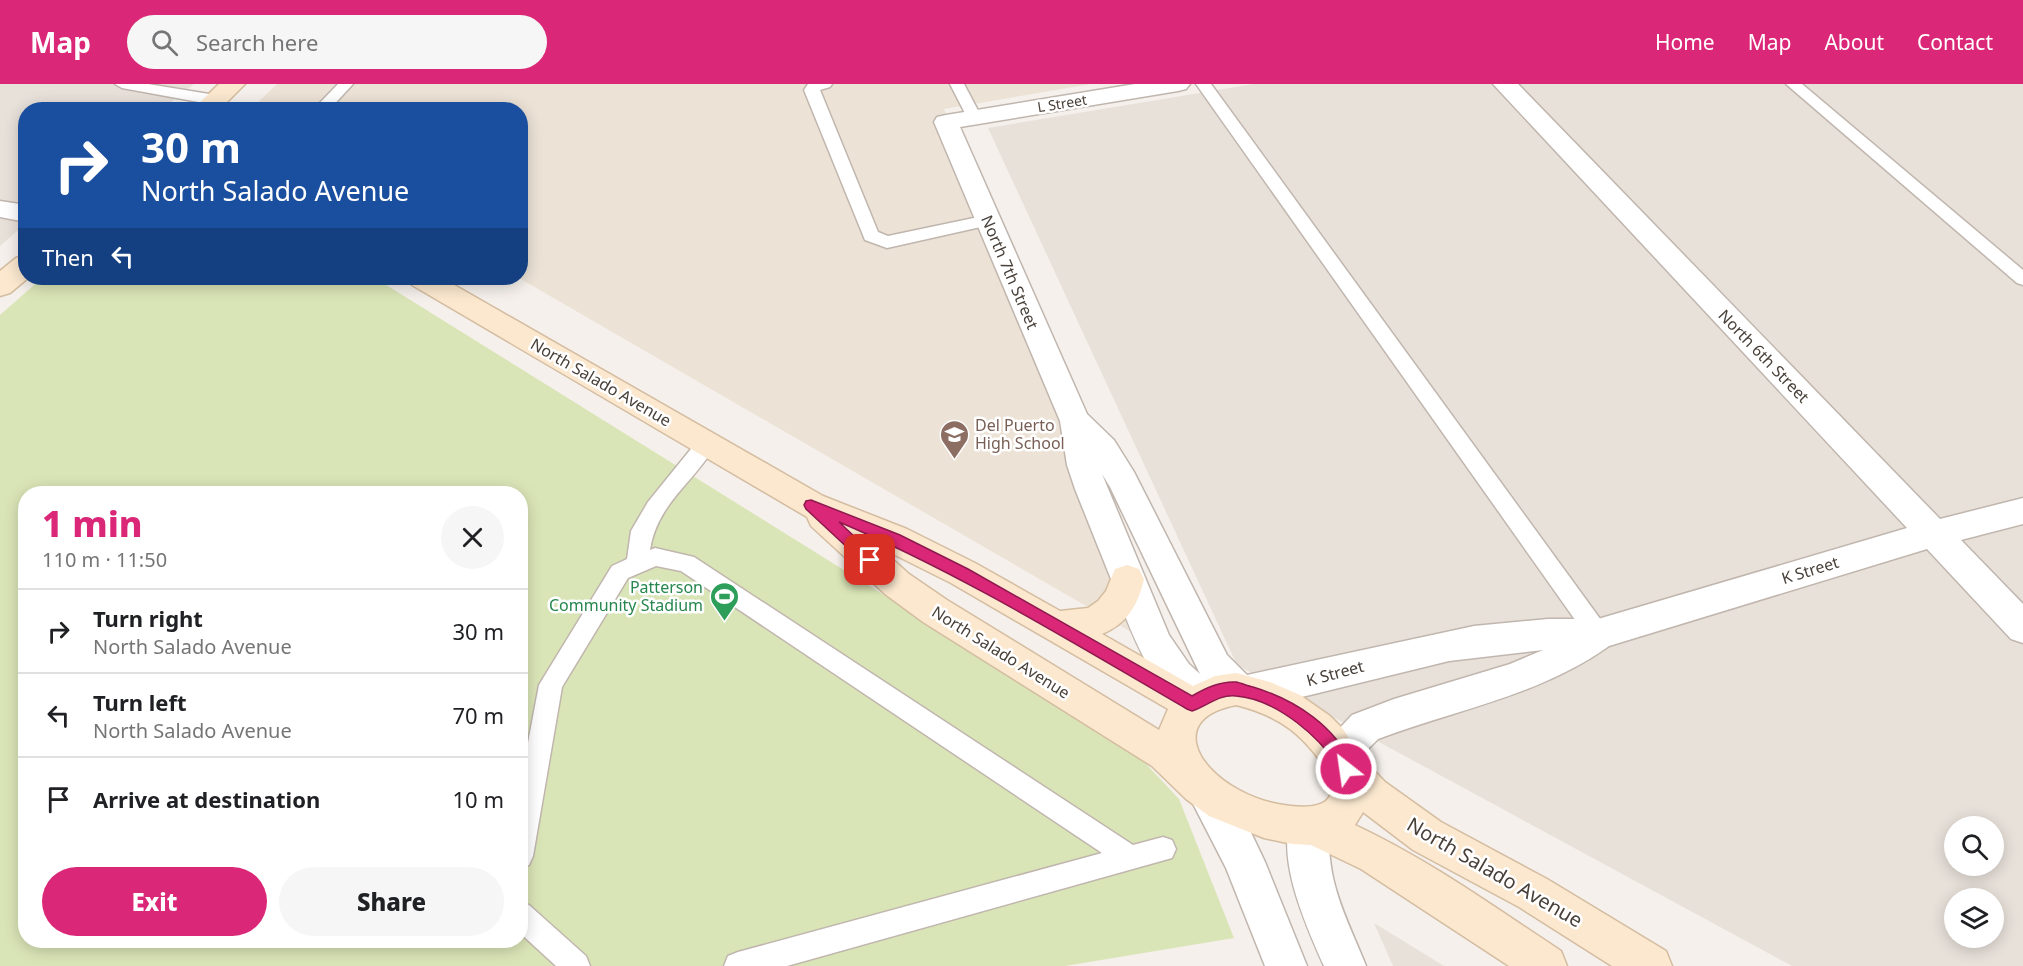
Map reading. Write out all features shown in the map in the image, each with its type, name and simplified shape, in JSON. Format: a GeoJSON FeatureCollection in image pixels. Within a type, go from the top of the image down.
{"type":"FeatureCollection","features":[{"type":"Feature","properties":{"kind":"main road"},"geometry":{"type":"LineString","coordinates":[[212,102],[233,84]]}},
{"type":"Feature","properties":{"kind":"main road"},"geometry":{"type":"LineString","coordinates":[[0,286],[18,271]]}},
{"type":"Feature","properties":{"kind":"main road","name":"North Salado Avenue"},"geometry":{"type":"LineString","coordinates":[[434,285],[811,505],[924,554],[1196,701]]}},
{"type":"Feature","properties":{"kind":"main road","name":"North Salado Avenue"},"geometry":{"type":"LineString","coordinates":[[811,505],[889,576],[935,611],[1164,754],[1203,788]]}},
{"type":"Feature","properties":{"kind":"main road"},"geometry":{"type":"LineString","coordinates":[[1055,626],[1074,627],[1091,624],[1107,616],[1118,605],[1125,593],[1127,579]]}},
{"type":"Feature","properties":{"kind":"main road"},"geometry":{"type":"LineString","coordinates":[[1310,825],[1334,818],[1344,809],[1350,795],[1350,779],[1346,766],[1329,740],[1290,709],[1242,690],[1212,692],[1196,701],[1179,722],[1176,737],[1177,750],[1190,775],[1203,788],[1238,811],[1285,823],[1310,825],[1375,855],[1546,966]]}},
{"type":"Feature","properties":{"kind":"main road","name":"North Salado Avenue"},"geometry":{"type":"LineString","coordinates":[[1346,766],[1371,795],[1427,836],[1533,892],[1651,966]]}},
{"type":"Feature","properties":{"kind":"street","name":"L Street"},"geometry":{"type":"LineString","coordinates":[[946,122],[1178,84]]}},
{"type":"Feature","properties":{"kind":"street","name":"North 6th Street"},"geometry":{"type":"LineString","coordinates":[[1505,84],[2023,628]]}},
{"type":"Feature","properties":{"kind":"street","name":"North 7th Street"},"geometry":{"type":"LineString","coordinates":[[946,122],[1075,421],[1083,465],[1127,579],[1165,660],[1196,701]]}},
{"type":"Feature","properties":{"kind":"street"},"geometry":{"type":"LineString","coordinates":[[0,209],[18,212]]}},
{"type":"Feature","properties":{"kind":"street","name":"North 7th Street"},"geometry":{"type":"LineString","coordinates":[[1075,421],[1090,435],[1114,465],[1214,666],[1242,690]]}},
{"type":"Feature","properties":{"kind":"street","name":"K Street"},"geometry":{"type":"LineString","coordinates":[[1242,690],[1304,681],[1449,645],[1554,632],[1598,633],[1933,534],[2023,511]]}},
{"type":"Feature","properties":{"kind":"street","name":"K Street"},"geometry":{"type":"LineString","coordinates":[[1346,766],[1347,747],[1356,734],[1365,727],[1530,671],[1586,644],[1598,633]]}},
{"type":"Feature","properties":{"kind":"street"},"geometry":{"type":"LineString","coordinates":[[1203,788],[1218,809],[1238,848],[1286,966]]}},
{"type":"Feature","properties":{"kind":"street"},"geometry":{"type":"LineString","coordinates":[[1310,825],[1312,879],[1318,902],[1345,966]]}},
{"type":"Feature","properties":{"kind":"lane"},"geometry":{"type":"LineString","coordinates":[[122,84],[197,102]]}},
{"type":"Feature","properties":{"kind":"lane"},"geometry":{"type":"LineString","coordinates":[[328,102],[345,84]]}},
{"type":"Feature","properties":{"kind":"lane"},"geometry":{"type":"LineString","coordinates":[[825,84],[814,86],[812,90],[871,236],[887,242],[988,220]]}},
{"type":"Feature","properties":{"kind":"lane"},"geometry":{"type":"LineString","coordinates":[[957,84],[974,118]]}},
{"type":"Feature","properties":{"kind":"lane"},"geometry":{"type":"LineString","coordinates":[[1203,84],[1598,633]]}},
{"type":"Feature","properties":{"kind":"lane"},"geometry":{"type":"LineString","coordinates":[[1793,84],[2023,279]]}},
{"type":"Feature","properties":{"kind":"lane"},"geometry":{"type":"LineString","coordinates":[[637,564],[642,531],[655,508],[706,444]]}},
{"type":"Feature","properties":{"kind":"lane"},"geometry":{"type":"LineString","coordinates":[[528,812],[551,685],[620,572],[655,557],[686,563],[1131,858]]}},
{"type":"Feature","properties":{"kind":"lane"},"geometry":{"type":"LineString","coordinates":[[738,966],[1162,849]]}},
{"type":"Feature","properties":{"kind":"lane"},"geometry":{"type":"LineString","coordinates":[[528,922],[576,966]]}},
{"type":"Feature","properties":{"kind":"shaded area"},"geometry":{"type":"Polygon","coordinates":[[[0,84],[194,84],[172,102],[18,102],[18,230],[0,246],[0,84]]]}},
{"type":"Feature","properties":{"kind":"shaded area","name":"Del Puerto High School"},"geometry":{"type":"Polygon","coordinates":[[[277,84],[1091,84],[944,109],[1145,640],[528,283],[528,102],[258,102],[277,84]]]}},
{"type":"Feature","properties":{"kind":"shaded area"},"geometry":{"type":"Polygon","coordinates":[[[1254,84],[2023,84],[2023,966],[1792,966],[1237,665],[988,128],[1254,84]]]}},
{"type":"Feature","properties":{"kind":"shaded area"},"geometry":{"type":"Polygon","coordinates":[[[1374,923],[1444,966],[1393,966],[1374,923]]]}},
{"type":"Feature","properties":{"kind":"green space","name":"Patterson Community Stadium"},"geometry":{"type":"Polygon","coordinates":[[[34,285],[386,285],[1133,750],[1179,799],[1234,938],[1065,966],[0,966],[0,315],[34,285]]]}},
{"type":"Feature","properties":{"kind":"place","name":"Del Puerto High School"},"geometry":{"type":"Point","coordinates":[954,460]}},
{"type":"Feature","properties":{"kind":"place","name":"Patterson Community Stadium"},"geometry":{"type":"Point","coordinates":[724,622]}},
{"type":"Feature","properties":{"kind":"route"},"geometry":{"type":"LineString","coordinates":[[870,560],[811,505],[895,539],[963,573],[1192,704],[1212,692],[1236,689],[1249,691],[1272,700],[1290,709],[1329,740],[1341,755],[1346,769]]}}]}
